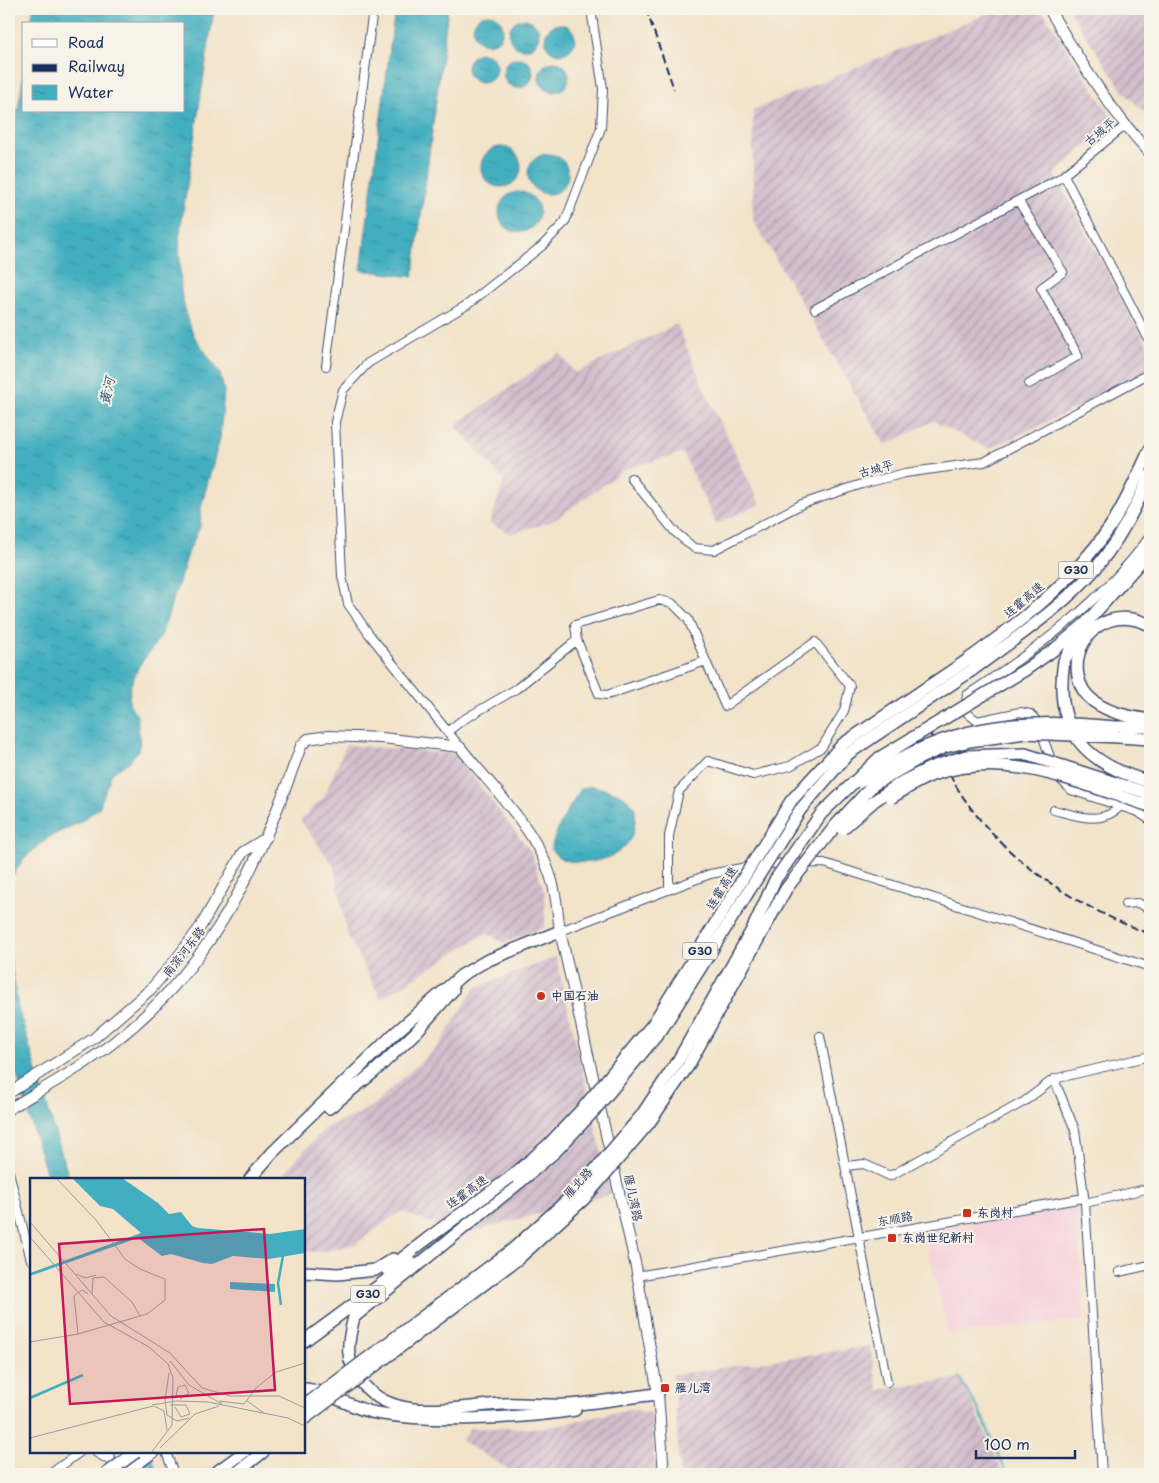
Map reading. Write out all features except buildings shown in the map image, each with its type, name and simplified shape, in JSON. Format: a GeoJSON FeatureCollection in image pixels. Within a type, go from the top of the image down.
{"type":"FeatureCollection","features":[{"type":"Feature","properties":{"kind":"highway","name":"连霍高速"},"geometry":{"type":"LineString","coordinates":[[305,1334],[520,1182],[556,1152],[593,1112],[662,1029],[800,810],[848,754],[969,666],[1060,588],[1111,527],[1150,449]]}},
{"type":"Feature","properties":{"kind":"highway","name":"连霍高速"},"geometry":{"type":"LineString","coordinates":[[305,1340],[431,1246],[548,1145],[583,1108],[653,1024],[791,801],[843,744],[1036,623],[1070,596],[1096,568],[1120,534],[1150,476]]}},
{"type":"Feature","properties":{"kind":"highway"},"geometry":{"type":"LineString","coordinates":[[794,852],[821,814],[879,758],[1025,670],[1055,649],[1086,623],[1150,552]]}},
{"type":"Feature","properties":{"kind":"highway"},"geometry":{"type":"LineString","coordinates":[[1150,626],[1127,617],[1108,621],[1096,627],[1082,645],[1077,669],[1080,682],[1094,702],[1126,716],[1150,720]]}},
{"type":"Feature","properties":{"kind":"highway"},"geometry":{"type":"LineString","coordinates":[[1086,623],[1064,661],[1061,680],[1061,700],[1066,719],[1082,746],[1105,765],[1132,777],[1150,782]]}},
{"type":"Feature","properties":{"kind":"highway"},"geometry":{"type":"LineString","coordinates":[[794,852],[860,782],[918,749],[947,737],[1008,725],[1074,723],[1150,739]]}},
{"type":"Feature","properties":{"kind":"highway"},"geometry":{"type":"LineString","coordinates":[[816,851],[836,825],[874,785],[920,758],[945,747],[970,740],[1026,733],[1117,732],[1150,728]]}},
{"type":"Feature","properties":{"kind":"highway"},"geometry":{"type":"LineString","coordinates":[[816,851],[874,801],[902,782],[932,767],[966,756],[1024,754],[1150,794]]}},
{"type":"Feature","properties":{"kind":"highway"},"geometry":{"type":"LineString","coordinates":[[816,851],[875,807],[905,789],[934,774],[968,766],[995,765],[1032,768],[1150,806]]}},
{"type":"Feature","properties":{"kind":"highway","name":"雁北路"},"geometry":{"type":"LineString","coordinates":[[305,1418],[520,1258],[584,1199],[648,1124],[688,1066],[786,889],[816,851]]}},
{"type":"Feature","properties":{"kind":"highway","name":"雁北路"},"geometry":{"type":"LineString","coordinates":[[305,1405],[514,1249],[576,1192],[641,1116],[679,1059],[753,928],[775,880],[794,852]]}},
{"type":"Feature","properties":{"kind":"highway"},"geometry":{"type":"LineString","coordinates":[[251,1178],[272,1153],[394,1034],[462,975],[486,961],[561,933]]}},
{"type":"Feature","properties":{"kind":"highway"},"geometry":{"type":"LineString","coordinates":[[260,1178],[282,1152],[327,1110],[374,1072],[416,1032],[459,985],[489,966],[561,933]]}},
{"type":"Feature","properties":{"kind":"highway"},"geometry":{"type":"LineString","coordinates":[[305,1272],[338,1274],[375,1270],[431,1246]]}},
{"type":"Feature","properties":{"kind":"highway"},"geometry":{"type":"LineString","coordinates":[[431,1246],[354,1317],[347,1343],[354,1373],[370,1393],[388,1404],[408,1409],[513,1404],[567,1405],[658,1398]]}},
{"type":"Feature","properties":{"kind":"highway"},"geometry":{"type":"LineString","coordinates":[[305,1389],[338,1397],[373,1413],[421,1418],[514,1417],[658,1398]]}},
{"type":"Feature","properties":{"kind":"highway"},"geometry":{"type":"LineString","coordinates":[[106,1474],[135,1453]]}},
{"type":"Feature","properties":{"kind":"highway"},"geometry":{"type":"LineString","coordinates":[[123,1474],[152,1453]]}},
{"type":"Feature","properties":{"kind":"highway"},"geometry":{"type":"LineString","coordinates":[[214,1474],[243,1453]]}},
{"type":"Feature","properties":{"kind":"highway"},"geometry":{"type":"LineString","coordinates":[[235,1474],[262,1453]]}},
{"type":"Feature","properties":{"kind":"main road"},"geometry":{"type":"LineString","coordinates":[[1049,9],[1084,66],[1126,125],[1150,154]]}},
{"type":"Feature","properties":{"kind":"main road","name":"南滨河东路"},"geometry":{"type":"LineString","coordinates":[[9,1110],[82,1066],[142,1019],[189,968],[225,917],[266,838],[301,746],[308,739],[328,736],[382,738],[460,747]]}},
{"type":"Feature","properties":{"kind":"main road","name":"雁儿湾路"},"geometry":{"type":"LineString","coordinates":[[460,747],[534,842],[554,888],[561,933],[637,1276],[658,1398],[664,1474]]}},
{"type":"Feature","properties":{"kind":"main road","name":"南滨河东路"},"geometry":{"type":"LineString","coordinates":[[9,1093],[74,1052],[136,1003],[178,958],[212,909],[243,852],[266,838]]}},
{"type":"Feature","properties":{"kind":"street"},"geometry":{"type":"LineString","coordinates":[[326,366],[373,9]]}},
{"type":"Feature","properties":{"kind":"street"},"geometry":{"type":"LineString","coordinates":[[460,747],[368,634],[348,604],[342,576],[335,422],[343,390],[368,363],[467,305],[542,246],[565,222],[601,128],[603,89],[591,9]]}},
{"type":"Feature","properties":{"kind":"street","name":"古城平"},"geometry":{"type":"LineString","coordinates":[[815,309],[1019,202],[1064,175],[1126,125]]}},
{"type":"Feature","properties":{"kind":"street"},"geometry":{"type":"LineString","coordinates":[[1064,175],[1150,342]]}},
{"type":"Feature","properties":{"kind":"street"},"geometry":{"type":"LineString","coordinates":[[1019,202],[1063,272],[1041,288],[1078,356],[1029,384]]}},
{"type":"Feature","properties":{"kind":"street","name":"古城平"},"geometry":{"type":"LineString","coordinates":[[630,478],[675,532],[694,548],[714,550],[802,504],[862,484],[905,473],[984,462],[1150,373]]}},
{"type":"Feature","properties":{"kind":"street"},"geometry":{"type":"LineString","coordinates":[[1150,536],[1113,581],[1050,636],[966,696],[964,700],[965,711],[977,721],[1020,712],[1030,714],[1036,721],[1058,780],[1072,790],[1138,812],[1150,820]]}},
{"type":"Feature","properties":{"kind":"street"},"geometry":{"type":"LineString","coordinates":[[669,889],[669,836],[678,790],[708,761],[753,775],[790,766],[822,747],[844,711],[850,686],[815,642],[725,706],[706,661],[688,619],[672,603],[659,600],[575,625],[578,640],[600,694],[607,695],[706,661]]}},
{"type":"Feature","properties":{"kind":"street"},"geometry":{"type":"LineString","coordinates":[[447,732],[461,720],[516,690],[578,640]]}},
{"type":"Feature","properties":{"kind":"street"},"geometry":{"type":"LineString","coordinates":[[1054,810],[1098,819],[1107,817],[1121,806]]}},
{"type":"Feature","properties":{"kind":"street"},"geometry":{"type":"LineString","coordinates":[[561,933],[580,922],[710,874],[772,863],[824,863],[1150,967]]}},
{"type":"Feature","properties":{"kind":"street"},"geometry":{"type":"LineString","coordinates":[[1124,904],[1138,903],[1150,909]]}},
{"type":"Feature","properties":{"kind":"street"},"geometry":{"type":"LineString","coordinates":[[820,1036],[860,1237],[886,1382]]}},
{"type":"Feature","properties":{"kind":"street"},"geometry":{"type":"LineString","coordinates":[[846,1166],[864,1164],[890,1176],[1025,1101],[1054,1080],[1150,1056]]}},
{"type":"Feature","properties":{"kind":"street"},"geometry":{"type":"LineString","coordinates":[[1054,1080],[1075,1130],[1084,1200],[1102,1474]]}},
{"type":"Feature","properties":{"kind":"street"},"geometry":{"type":"LineString","coordinates":[[9,1172],[30,1256]]}},
{"type":"Feature","properties":{"kind":"street","name":"东顺路"},"geometry":{"type":"LineString","coordinates":[[637,1276],[1150,1188]]}},
{"type":"Feature","properties":{"kind":"street"},"geometry":{"type":"LineString","coordinates":[[1119,1272],[1150,1266]]}},
{"type":"Feature","properties":{"kind":"street"},"geometry":{"type":"LineString","coordinates":[[50,1474],[79,1453]]}},
{"type":"Feature","properties":{"kind":"street"},"geometry":{"type":"LineString","coordinates":[[97,1453],[112,1462]]}},
{"type":"Feature","properties":{"kind":"street"},"geometry":{"type":"LineString","coordinates":[[109,1453],[115,1474]]}},
{"type":"Feature","properties":{"kind":"street"},"geometry":{"type":"LineString","coordinates":[[166,1453],[174,1474]]}},
{"type":"Feature","properties":{"kind":"shaded area"},"geometry":{"type":"Polygon","coordinates":[[[999,9],[1041,9],[1114,121],[1054,174],[1150,350],[1150,371],[1144,376],[989,449],[933,421],[885,445],[753,220],[753,110],[999,9]]]}},
{"type":"Feature","properties":{"kind":"shaded area"},"geometry":{"type":"Polygon","coordinates":[[[1068,9],[1150,9],[1150,118],[1123,91],[1068,9]]]}},
{"type":"Feature","properties":{"kind":"shaded area"},"geometry":{"type":"Polygon","coordinates":[[[677,324],[705,391],[760,504],[716,524],[683,453],[627,468],[553,521],[511,534],[490,523],[504,481],[455,425],[560,353],[575,373],[677,324]]]}},
{"type":"Feature","properties":{"kind":"shaded area"},"geometry":{"type":"Polygon","coordinates":[[[346,745],[455,754],[531,852],[545,894],[545,927],[504,943],[486,933],[381,999],[347,934],[334,866],[300,820],[324,797],[346,745]]]}},
{"type":"Feature","properties":{"kind":"shaded area"},"geometry":{"type":"Polygon","coordinates":[[[556,957],[611,1194],[460,1235],[401,1211],[355,1244],[322,1252],[305,1251],[305,1178],[279,1178],[326,1127],[359,1114],[373,1105],[440,1044],[475,988],[556,957]]]}},
{"type":"Feature","properties":{"kind":"shaded area"},"geometry":{"type":"Polygon","coordinates":[[[1078,1206],[1084,1320],[949,1334],[923,1232],[1078,1206]]]}},
{"type":"Feature","properties":{"kind":"shaded area"},"geometry":{"type":"Polygon","coordinates":[[[870,1346],[878,1390],[962,1378],[1003,1474],[680,1474],[673,1375],[870,1346]]]}},
{"type":"Feature","properties":{"kind":"shaded area"},"geometry":{"type":"Polygon","coordinates":[[[630,1409],[651,1413],[656,1474],[517,1474],[461,1441],[470,1428],[546,1428],[630,1409]]]}},
{"type":"Feature","properties":{"kind":"water","name":"黄河"},"geometry":{"type":"Polygon","coordinates":[[[33,9],[214,9],[179,238],[181,292],[187,318],[194,336],[220,373],[224,391],[220,438],[201,507],[200,527],[190,548],[161,636],[139,666],[130,687],[129,703],[137,716],[140,741],[138,751],[129,762],[112,773],[99,808],[80,822],[49,837],[24,858],[9,881],[9,169],[22,83],[22,112],[185,112],[185,22],[31,22],[33,9]]]}},
{"type":"Feature","properties":{"kind":"water"},"geometry":{"type":"Polygon","coordinates":[[[395,9],[448,9],[413,277],[361,270],[395,9]]]}},
{"type":"Feature","properties":{"kind":"water"},"geometry":{"type":"Polygon","coordinates":[[[488,14],[498,19],[503,29],[498,39],[488,44],[478,39],[473,29],[478,19],[488,14]]]}},
{"type":"Feature","properties":{"kind":"water"},"geometry":{"type":"Polygon","coordinates":[[[524,19],[534,24],[539,34],[534,44],[524,49],[514,44],[509,34],[514,24],[524,19]]]}},
{"type":"Feature","properties":{"kind":"water"},"geometry":{"type":"Polygon","coordinates":[[[560,24],[570,29],[575,39],[570,49],[560,54],[550,49],[545,39],[550,29],[560,24]]]}},
{"type":"Feature","properties":{"kind":"water"},"geometry":{"type":"Polygon","coordinates":[[[482,53],[492,58],[497,68],[492,78],[482,83],[472,78],[467,68],[472,58],[482,53]]]}},
{"type":"Feature","properties":{"kind":"water"},"geometry":{"type":"Polygon","coordinates":[[[518,58],[528,63],[533,73],[528,83],[518,88],[508,83],[503,73],[508,63],[518,58]]]}},
{"type":"Feature","properties":{"kind":"water"},"geometry":{"type":"Polygon","coordinates":[[[554,62],[564,67],[569,77],[564,87],[554,92],[544,87],[539,77],[544,67],[554,62]]]}},
{"type":"Feature","properties":{"kind":"water"},"geometry":{"type":"Polygon","coordinates":[[[501,147],[515,153],[521,167],[515,181],[501,187],[487,181],[481,167],[487,153],[501,147]]]}},
{"type":"Feature","properties":{"kind":"water"},"geometry":{"type":"Polygon","coordinates":[[[548,154],[562,160],[568,174],[562,188],[548,194],[534,188],[528,174],[534,160],[548,154]]]}},
{"type":"Feature","properties":{"kind":"water"},"geometry":{"type":"Polygon","coordinates":[[[519,192],[533,198],[539,212],[533,226],[519,232],[505,226],[499,212],[505,198],[519,192]]]}},
{"type":"Feature","properties":{"kind":"water"},"geometry":{"type":"Polygon","coordinates":[[[592,786],[625,797],[633,805],[635,810],[634,831],[624,847],[607,858],[587,862],[573,862],[562,859],[551,849],[557,833],[564,817],[581,789],[592,786]]]}},
{"type":"Feature","properties":{"kind":"water"},"geometry":{"type":"Polygon","coordinates":[[[9,949],[18,1008],[69,1178],[48,1178],[9,1049],[9,949]]]}},
{"type":"Feature","properties":{"kind":"water"},"geometry":{"type":"Polygon","coordinates":[[[129,1453],[150,1453],[158,1474],[135,1474],[129,1453]]]}},
{"type":"Feature","properties":{"kind":"waterway"},"geometry":{"type":"LineString","coordinates":[[959,1377],[979,1410],[1007,1474]]}},
{"type":"Feature","properties":{"kind":"railway"},"geometry":{"type":"LineString","coordinates":[[646,9],[674,89]]}},
{"type":"Feature","properties":{"kind":"railway"},"geometry":{"type":"LineString","coordinates":[[929,731],[956,786],[974,812],[1016,857],[1067,894],[1122,923],[1150,934]]}},
{"type":"Feature","properties":{"kind":"place","name":"中国石油"},"geometry":{"type":"Point","coordinates":[541,996]}},
{"type":"Feature","properties":{"kind":"place","name":"东岗村"},"geometry":{"type":"Point","coordinates":[967,1213]}},
{"type":"Feature","properties":{"kind":"place","name":"东岗世纪新村"},"geometry":{"type":"Point","coordinates":[892,1238]}},
{"type":"Feature","properties":{"kind":"place","name":"雁儿湾"},"geometry":{"type":"Point","coordinates":[665,1388]}}]}
